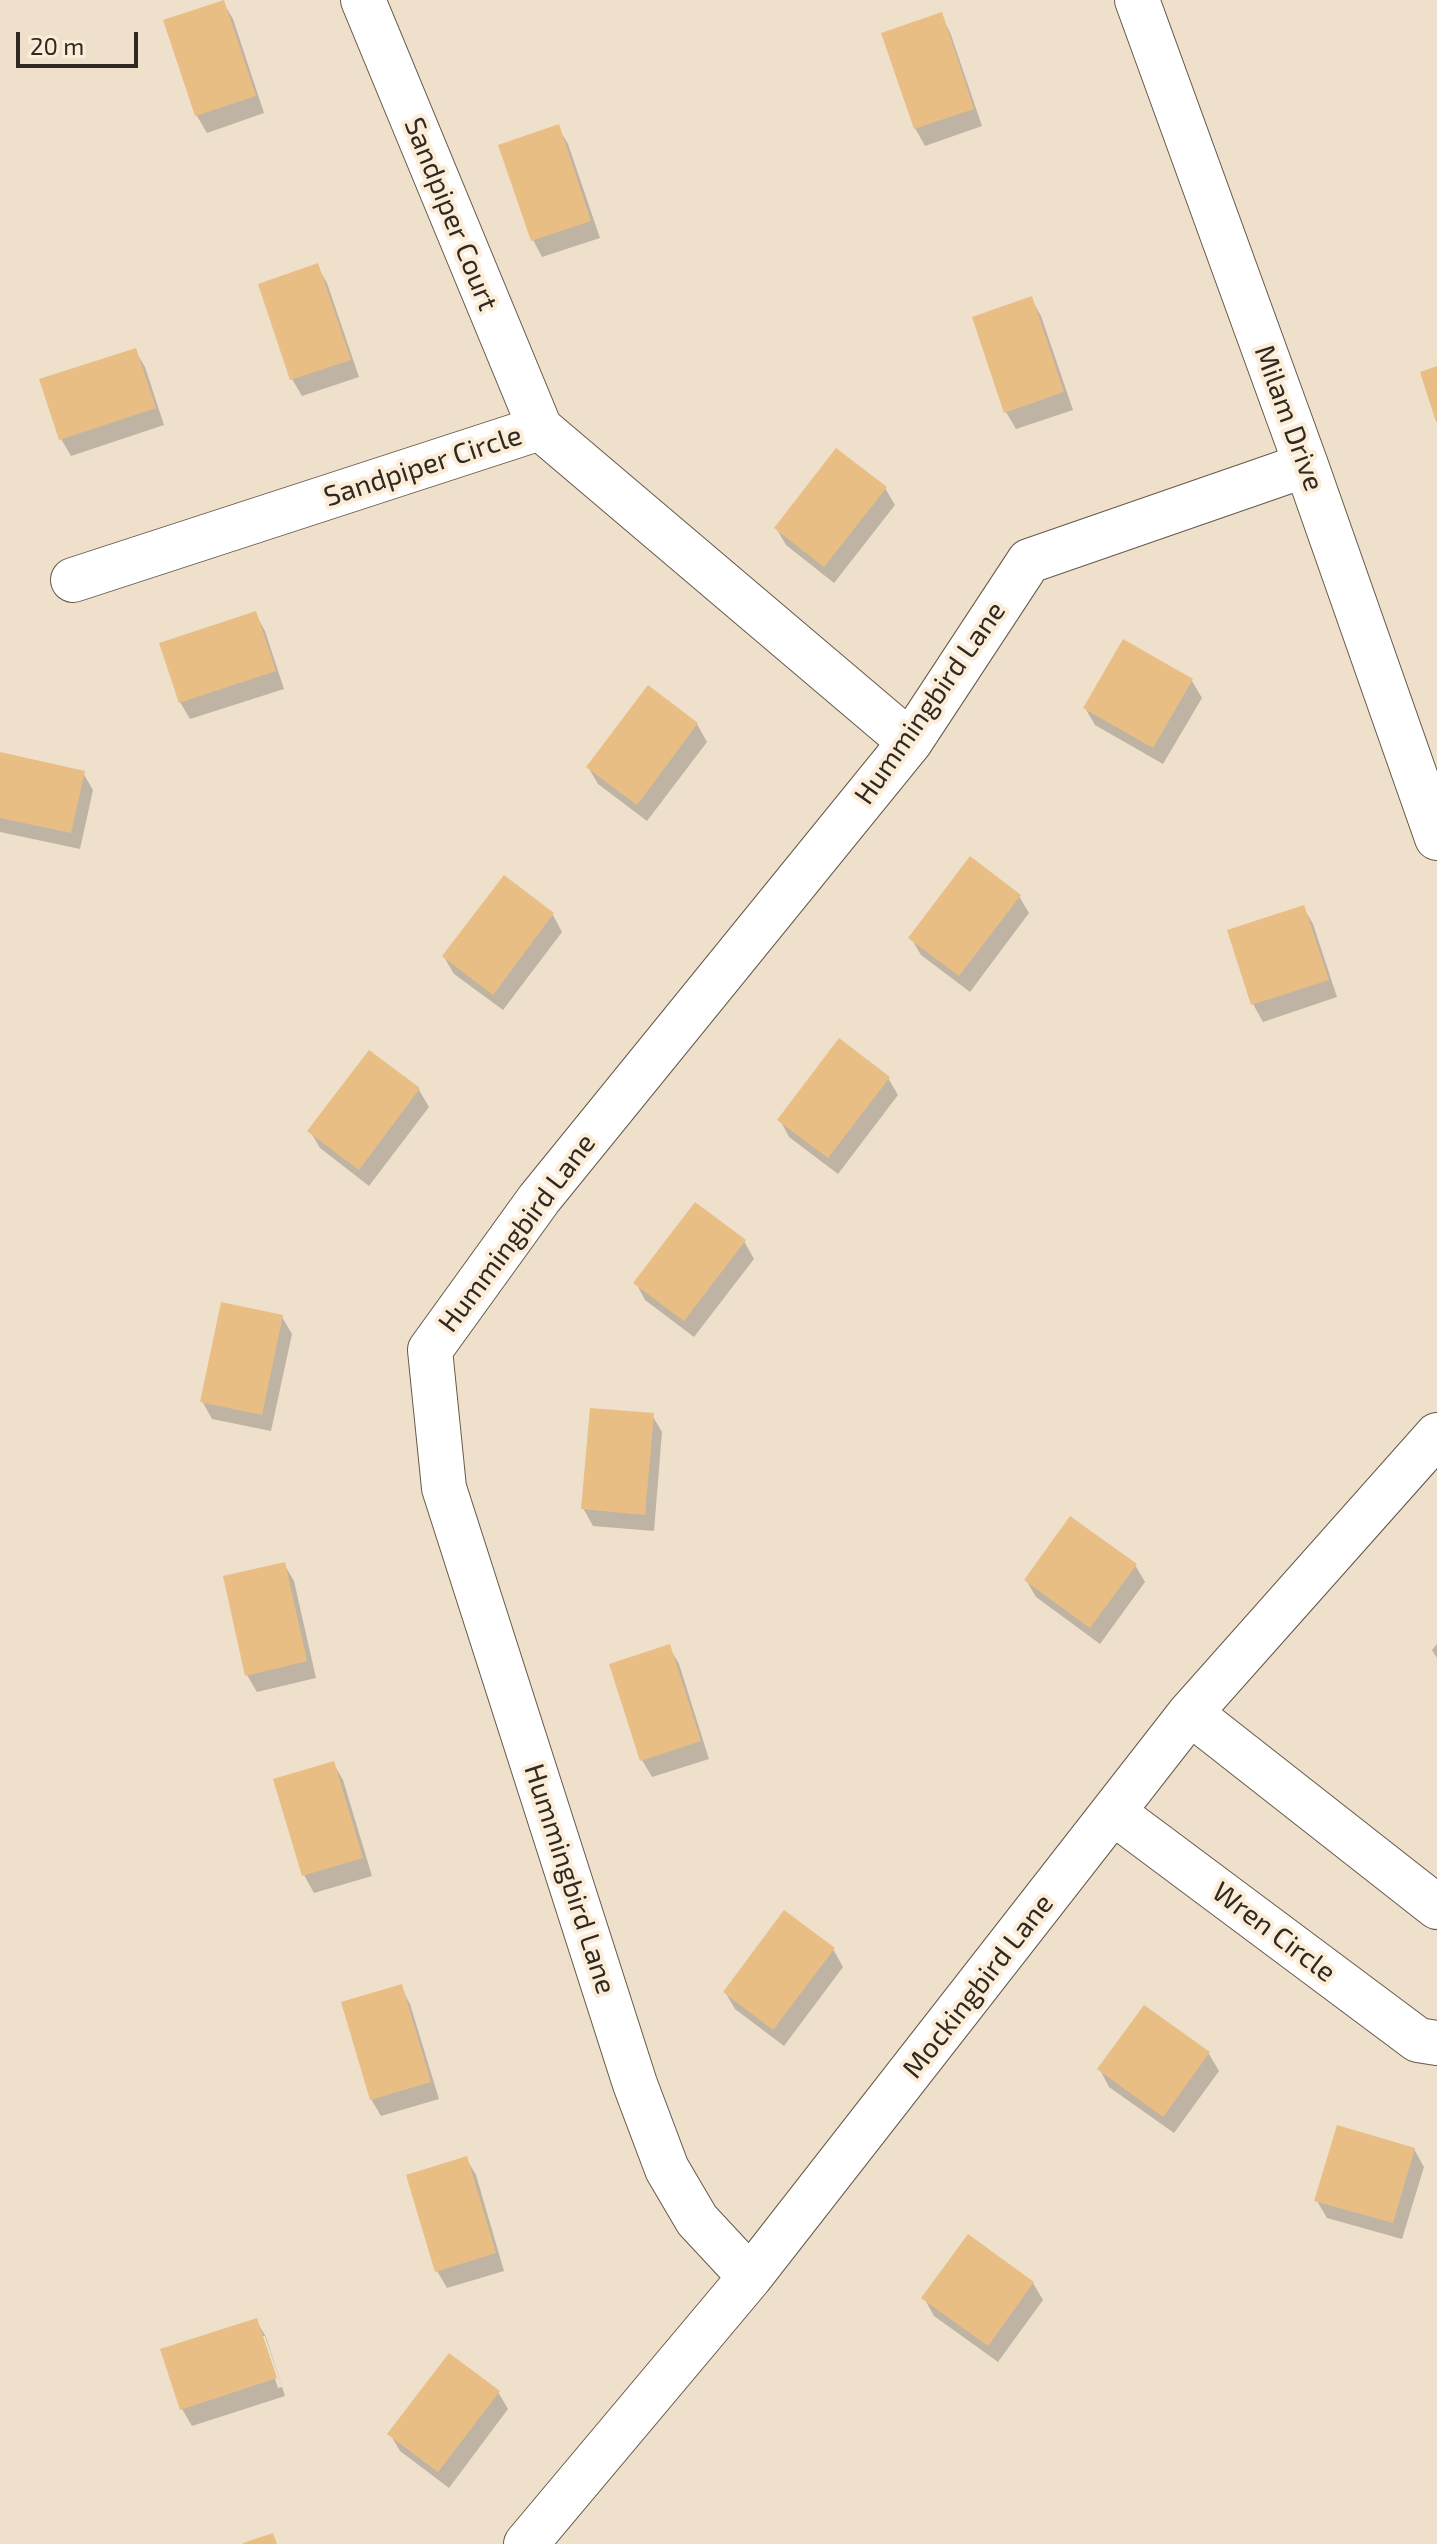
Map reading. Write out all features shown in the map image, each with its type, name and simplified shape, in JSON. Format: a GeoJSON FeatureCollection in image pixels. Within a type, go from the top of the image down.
{"type":"FeatureCollection","features":[{"type":"Feature","properties":{"kind":"street","name":"Sandpiper Court"},"geometry":{"type":"LineString","coordinates":[[363,0],[540,428]]}},
{"type":"Feature","properties":{"kind":"street","name":"Milam Drive"},"geometry":{"type":"LineString","coordinates":[[1137,0],[1437,838]]}},
{"type":"Feature","properties":{"kind":"street","name":"Sandpiper Circle"},"geometry":{"type":"LineString","coordinates":[[73,580],[540,428],[910,742]]}},
{"type":"Feature","properties":{"kind":"street","name":"Hummingbird Lane"},"geometry":{"type":"LineString","coordinates":[[750,2277],[697,2220],[667,2169],[635,2084],[444,1488],[430,1350],[539,1199],[910,742],[1029,561],[1306,465]]}},
{"type":"Feature","properties":{"kind":"street","name":"Mockingbird Lane"},"geometry":{"type":"LineString","coordinates":[[526,2544],[750,2277],[1190,1713],[1437,1435]]}},
{"type":"Feature","properties":{"kind":"street"},"geometry":{"type":"LineString","coordinates":[[1190,1713],[1437,1907]]}},
{"type":"Feature","properties":{"kind":"street","name":"Wren Circle"},"geometry":{"type":"LineString","coordinates":[[1114,1813],[1418,2040],[1437,2043]]}},
{"type":"Feature","properties":{"kind":"building"},"geometry":{"type":"Polygon","coordinates":[[[224,0],[256,96],[195,116],[163,20],[224,0]]]}},
{"type":"Feature","properties":{"kind":"building"},"geometry":{"type":"Polygon","coordinates":[[[942,12],[974,109],[914,129],[881,33],[942,12]]]}},
{"type":"Feature","properties":{"kind":"building"},"geometry":{"type":"Polygon","coordinates":[[[559,124],[591,221],[531,241],[498,145],[559,124]]]}},
{"type":"Feature","properties":{"kind":"building"},"geometry":{"type":"Polygon","coordinates":[[[318,263],[351,360],[290,380],[258,284],[318,263]]]}},
{"type":"Feature","properties":{"kind":"building"},"geometry":{"type":"Polygon","coordinates":[[[1032,296],[1064,392],[1004,413],[972,317],[1032,296]]]}},
{"type":"Feature","properties":{"kind":"building"},"geometry":{"type":"Polygon","coordinates":[[[136,348],[156,408],[59,440],[39,379],[136,348]]]}},
{"type":"Feature","properties":{"kind":"building"},"geometry":{"type":"Polygon","coordinates":[[[1437,366],[1437,422],[1436,422],[1420,372],[1437,366]]]}},
{"type":"Feature","properties":{"kind":"building"},"geometry":{"type":"Polygon","coordinates":[[[836,448],[887,487],[824,567],[774,528],[836,448]]]}},
{"type":"Feature","properties":{"kind":"building"},"geometry":{"type":"Polygon","coordinates":[[[256,611],[276,671],[179,703],[159,643],[256,611]]]}},
{"type":"Feature","properties":{"kind":"building"},"geometry":{"type":"Polygon","coordinates":[[[1123,639],[1193,679],[1153,748],[1083,708],[1123,639]]]}},
{"type":"Feature","properties":{"kind":"building"},"geometry":{"type":"Polygon","coordinates":[[[648,685],[698,723],[637,805],[586,767],[648,685]]]}},
{"type":"Feature","properties":{"kind":"building"},"geometry":{"type":"Polygon","coordinates":[[[0,752],[85,771],[71,833],[0,818],[0,752]]]}},
{"type":"Feature","properties":{"kind":"building"},"geometry":{"type":"Polygon","coordinates":[[[970,856],[1021,895],[959,976],[908,938],[970,856]]]}},
{"type":"Feature","properties":{"kind":"building"},"geometry":{"type":"Polygon","coordinates":[[[504,875],[554,913],[493,995],[442,956],[504,875]]]}},
{"type":"Feature","properties":{"kind":"building"},"geometry":{"type":"Polygon","coordinates":[[[1304,905],[1329,980],[1251,1005],[1227,930],[1304,905]]]}},
{"type":"Feature","properties":{"kind":"building"},"geometry":{"type":"Polygon","coordinates":[[[839,1038],[890,1077],[828,1158],[777,1120],[839,1038]]]}},
{"type":"Feature","properties":{"kind":"building"},"geometry":{"type":"Polygon","coordinates":[[[369,1050],[420,1088],[359,1170],[307,1131],[369,1050]]]}},
{"type":"Feature","properties":{"kind":"building"},"geometry":{"type":"Polygon","coordinates":[[[695,1202],[746,1240],[684,1321],[633,1283],[695,1202]]]}},
{"type":"Feature","properties":{"kind":"building"},"geometry":{"type":"Polygon","coordinates":[[[221,1302],[283,1315],[262,1415],[200,1402],[221,1302]]]}},
{"type":"Feature","properties":{"kind":"building"},"geometry":{"type":"Polygon","coordinates":[[[590,1408],[654,1413],[645,1515],[581,1509],[590,1408]]]}},
{"type":"Feature","properties":{"kind":"building"},"geometry":{"type":"Polygon","coordinates":[[[1070,1516],[1137,1564],[1090,1628],[1024,1580],[1070,1516]]]}},
{"type":"Feature","properties":{"kind":"building"},"geometry":{"type":"Polygon","coordinates":[[[285,1562],[307,1661],[245,1676],[223,1576],[285,1562]]]}},
{"type":"Feature","properties":{"kind":"building"},"geometry":{"type":"Polygon","coordinates":[[[670,1644],[701,1741],[640,1761],[609,1664],[670,1644]]]}},
{"type":"Feature","properties":{"kind":"building"},"geometry":{"type":"Polygon","coordinates":[[[334,1761],[363,1858],[302,1876],[273,1779],[334,1761]]]}},
{"type":"Feature","properties":{"kind":"building"},"geometry":{"type":"Polygon","coordinates":[[[784,1910],[835,1948],[773,2030],[723,1992],[784,1910]]]}},
{"type":"Feature","properties":{"kind":"building"},"geometry":{"type":"Polygon","coordinates":[[[402,1984],[431,2082],[370,2100],[341,2002],[402,1984]]]}},
{"type":"Feature","properties":{"kind":"building"},"geometry":{"type":"Polygon","coordinates":[[[1144,2005],[1210,2052],[1163,2117],[1097,2069],[1144,2005]]]}},
{"type":"Feature","properties":{"kind":"building"},"geometry":{"type":"Polygon","coordinates":[[[1337,2125],[1415,2148],[1393,2223],[1314,2201],[1337,2125]]]}},
{"type":"Feature","properties":{"kind":"building"},"geometry":{"type":"Polygon","coordinates":[[[467,2156],[496,2253],[435,2272],[406,2175],[467,2156]]]}},
{"type":"Feature","properties":{"kind":"building"},"geometry":{"type":"Polygon","coordinates":[[[968,2234],[1034,2282],[988,2346],[921,2298],[968,2234]]]}},
{"type":"Feature","properties":{"kind":"building"},"geometry":{"type":"Polygon","coordinates":[[[257,2318],[277,2378],[180,2410],[160,2349],[257,2318]]]}},
{"type":"Feature","properties":{"kind":"building"},"geometry":{"type":"Polygon","coordinates":[[[449,2353],[500,2391],[438,2472],[387,2434],[449,2353]]]}},
{"type":"Feature","properties":{"kind":"building"},"geometry":{"type":"Polygon","coordinates":[[[273,2533],[277,2544],[243,2544],[243,2543],[273,2533]]]}}]}
